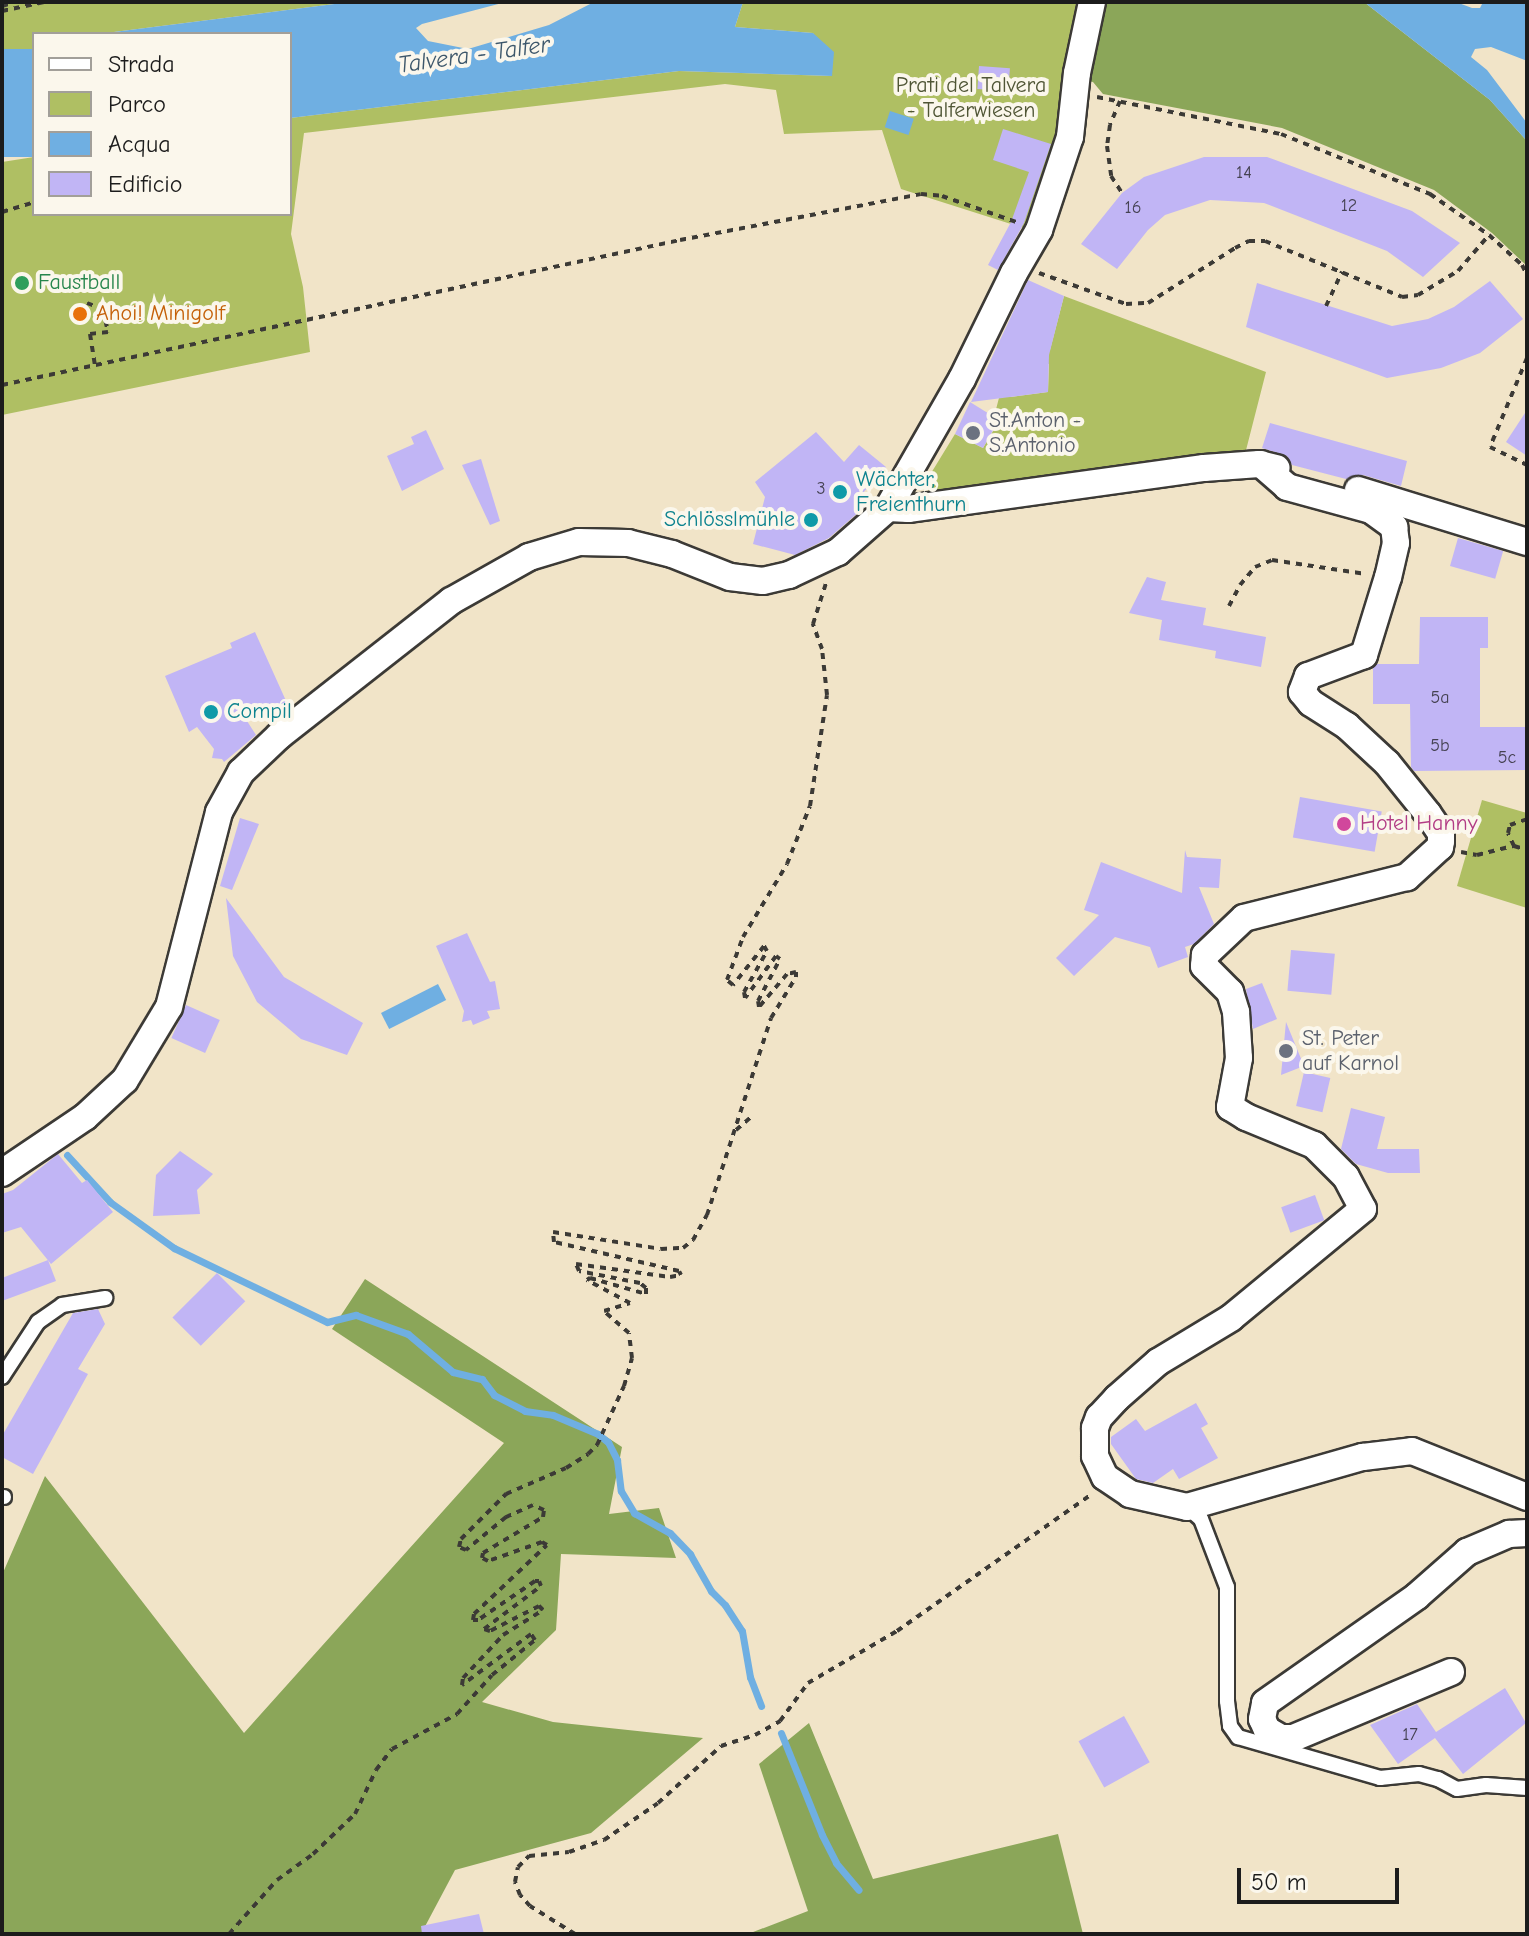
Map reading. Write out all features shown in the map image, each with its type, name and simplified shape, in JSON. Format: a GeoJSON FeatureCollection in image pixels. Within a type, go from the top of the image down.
{"type":"FeatureCollection","features":[{"type":"Feature","properties":{"kind":"street"},"geometry":{"type":"LineString","coordinates":[[2,1173],[85,1117],[125,1080],[169,1007],[219,812],[241,772],[451,601],[529,557],[579,542],[628,543],[672,554],[730,577],[763,581],[789,575],[838,552],[888,508],[962,379],[1020,260],[1039,230],[1070,137],[1076,83],[1092,2]]}},
{"type":"Feature","properties":{"kind":"street"},"geometry":{"type":"LineString","coordinates":[[888,508],[908,509],[1204,468],[1261,464],[1527,542]]}},
{"type":"Feature","properties":{"kind":"street"},"geometry":{"type":"LineString","coordinates":[[1261,464],[1287,487],[1384,517],[1394,527],[1396,543],[1364,655],[1308,676],[1302,692],[1311,703],[1347,726],[1387,763],[1441,833],[1441,844],[1411,874],[1401,879],[1244,918],[1205,955],[1204,966],[1230,992],[1236,1012],[1239,1058],[1230,1107],[1246,1117],[1314,1145],[1346,1177],[1363,1209],[1231,1318],[1158,1362],[1099,1417],[1095,1428],[1095,1456],[1105,1477],[1130,1494],[1187,1507],[1363,1457],[1412,1451],[1527,1497]]}},
{"type":"Feature","properties":{"kind":"street"},"geometry":{"type":"LineString","coordinates":[[1451,1672],[1279,1744],[1262,1719],[1265,1703],[1417,1596],[1467,1552],[1509,1534],[1527,1533]]}},
{"type":"Feature","properties":{"kind":"lane"},"geometry":{"type":"LineString","coordinates":[[2,1377],[38,1322],[62,1305],[105,1298]]}},
{"type":"Feature","properties":{"kind":"lane"},"geometry":{"type":"LineString","coordinates":[[1187,1507],[1201,1519],[1227,1587],[1230,1726],[1238,1737],[1279,1744],[1380,1778],[1419,1774],[1457,1789],[1486,1785],[1527,1788]]}},
{"type":"Feature","properties":{"kind":"path"},"geometry":{"type":"LineString","coordinates":[[2,8],[12,4],[44,2]]}},
{"type":"Feature","properties":{"kind":"path"},"geometry":{"type":"LineString","coordinates":[[1076,83],[1120,101],[1281,134],[1430,194],[1489,235],[1522,265],[1527,275]]}},
{"type":"Feature","properties":{"kind":"path"},"geometry":{"type":"LineString","coordinates":[[1120,101],[1110,125],[1107,146],[1111,176],[1122,193]]}},
{"type":"Feature","properties":{"kind":"path"},"geometry":{"type":"LineString","coordinates":[[2,385],[680,240],[921,194],[942,196],[1039,230]]}},
{"type":"Feature","properties":{"kind":"path"},"geometry":{"type":"LineString","coordinates":[[2,212],[32,203]]}},
{"type":"Feature","properties":{"kind":"path"},"geometry":{"type":"LineString","coordinates":[[1020,260],[1067,285],[1126,304],[1148,303],[1249,241],[1265,241],[1402,297],[1418,295],[1458,271],[1489,235]]}},
{"type":"Feature","properties":{"kind":"path"},"geometry":{"type":"LineString","coordinates":[[1326,306],[1342,272]]}},
{"type":"Feature","properties":{"kind":"path"},"geometry":{"type":"LineString","coordinates":[[87,303],[103,309],[108,332],[90,334],[95,366]]}},
{"type":"Feature","properties":{"kind":"path"},"geometry":{"type":"LineString","coordinates":[[1527,358],[1490,447],[1527,465]]}},
{"type":"Feature","properties":{"kind":"path"},"geometry":{"type":"LineString","coordinates":[[1229,606],[1240,585],[1255,567],[1272,560],[1388,577]]}},
{"type":"Feature","properties":{"kind":"path"},"geometry":{"type":"LineString","coordinates":[[229,1934],[277,1880],[313,1854],[355,1814],[372,1778],[392,1749],[457,1714],[492,1675],[535,1640],[531,1634],[462,1685],[463,1678],[503,1635],[543,1610],[539,1606],[490,1631],[484,1629],[541,1586],[539,1581],[478,1620],[472,1617],[547,1545],[542,1542],[488,1561],[482,1558],[483,1553],[536,1522],[545,1515],[544,1510],[533,1505],[506,1517],[466,1550],[459,1547],[461,1539],[506,1494],[566,1468],[588,1454],[600,1438],[624,1386],[632,1358],[627,1329],[604,1311],[630,1303],[587,1280],[590,1278],[646,1294],[646,1288],[640,1283],[579,1271],[575,1266],[580,1264],[677,1278],[681,1275],[679,1271],[554,1242],[553,1232],[661,1249],[683,1248],[693,1240],[707,1215],[771,1018],[796,977],[796,972],[787,974],[759,1007],[758,1001],[779,964],[780,959],[776,956],[745,998],[744,992],[767,951],[764,946],[733,985],[727,980],[743,937],[787,864],[810,806],[827,695],[822,649],[813,624],[820,596],[833,573]]}},
{"type":"Feature","properties":{"kind":"path"},"geometry":{"type":"LineString","coordinates":[[1514,846],[1508,833],[1510,825],[1527,819]]}},
{"type":"Feature","properties":{"kind":"path"},"geometry":{"type":"LineString","coordinates":[[1441,844],[1477,855],[1514,846],[1527,850]]}},
{"type":"Feature","properties":{"kind":"path"},"geometry":{"type":"LineString","coordinates":[[734,1131],[753,1115]]}},
{"type":"Feature","properties":{"kind":"path"},"geometry":{"type":"LineString","coordinates":[[575,1934],[530,1906],[520,1895],[515,1882],[518,1867],[529,1856],[569,1852],[604,1840],[658,1803],[696,1765],[721,1746],[755,1735],[780,1721],[808,1683],[897,1631],[1090,1498],[1097,1483],[1105,1477]]}},
{"type":"Feature","properties":{"kind":"green space"},"geometry":{"type":"Polygon","coordinates":[[[2,2],[350,2],[114,32],[32,32],[32,49],[2,56],[2,2]]]}},
{"type":"Feature","properties":{"kind":"green space","name":"Prati del Talvera - Talferwiesen"},"geometry":{"type":"Polygon","coordinates":[[[743,2],[1084,2],[1058,142],[1030,230],[901,189],[882,130],[784,134],[776,90],[725,84],[304,133],[291,234],[303,287],[310,352],[2,415],[2,162],[32,157],[32,216],[292,216],[292,118],[679,71],[832,76],[813,33],[735,27],[743,2]]]}},
{"type":"Feature","properties":{"kind":"green space"},"geometry":{"type":"Polygon","coordinates":[[[1084,2],[1364,2],[1490,100],[1527,141],[1527,266],[1492,233],[1434,190],[1282,128],[1103,94],[1093,82],[1069,77],[1084,2]]]}},
{"type":"Feature","properties":{"kind":"green space"},"geometry":{"type":"Polygon","coordinates":[[[1064,296],[1266,372],[1244,458],[930,493],[925,483],[955,434],[983,448],[999,421],[994,417],[1000,394],[1011,397],[1048,392],[1049,364],[1027,358],[1050,350],[1064,296]]]}},
{"type":"Feature","properties":{"kind":"green space"},"geometry":{"type":"Polygon","coordinates":[[[1482,800],[1527,813],[1527,908],[1457,886],[1482,800]]]}},
{"type":"Feature","properties":{"kind":"green space"},"geometry":{"type":"Polygon","coordinates":[[[365,1279],[622,1447],[609,1514],[659,1508],[676,1558],[561,1554],[556,1630],[482,1702],[553,1722],[703,1738],[591,1833],[455,1870],[421,1934],[2,1934],[2,1575],[45,1476],[244,1733],[504,1443],[332,1329],[365,1279]]]}},
{"type":"Feature","properties":{"kind":"green space"},"geometry":{"type":"Polygon","coordinates":[[[809,1723],[873,1879],[1058,1834],[1083,1934],[748,1934],[808,1911],[759,1764],[809,1723]]]}},
{"type":"Feature","properties":{"kind":"water","name":"Talvera - Talfer"},"geometry":{"type":"Polygon","coordinates":[[[350,2],[506,2],[416,28],[428,41],[468,49],[549,25],[594,2],[743,2],[735,27],[813,33],[834,52],[832,76],[679,71],[292,118],[292,32],[114,32],[350,2]]]}},
{"type":"Feature","properties":{"kind":"water"},"geometry":{"type":"Polygon","coordinates":[[[1364,2],[1456,2],[1480,8],[1483,2],[1527,2],[1527,61],[1491,47],[1475,49],[1471,57],[1487,70],[1527,123],[1527,141],[1490,100],[1364,2]]]}},
{"type":"Feature","properties":{"kind":"water"},"geometry":{"type":"Polygon","coordinates":[[[2,49],[32,49],[32,157],[2,157],[2,49]]]}},
{"type":"Feature","properties":{"kind":"water"},"geometry":{"type":"Polygon","coordinates":[[[890,111],[914,119],[909,135],[885,127],[890,111]]]}},
{"type":"Feature","properties":{"kind":"water"},"geometry":{"type":"Polygon","coordinates":[[[438,984],[446,1000],[389,1029],[381,1013],[438,984]]]}},
{"type":"Feature","properties":{"kind":"building"},"geometry":{"type":"Polygon","coordinates":[[[979,66],[1010,68],[1008,91],[977,89],[979,66]]]}},
{"type":"Feature","properties":{"kind":"building"},"geometry":{"type":"Polygon","coordinates":[[[1003,129],[1051,144],[1024,223],[998,270],[988,265],[1011,222],[1029,172],[993,160],[1003,129]]]}},
{"type":"Feature","properties":{"kind":"building"},"geometry":{"type":"Polygon","coordinates":[[[1204,157],[1267,157],[1412,211],[1460,243],[1423,277],[1387,251],[1264,203],[1210,200],[1165,215],[1148,230],[1117,269],[1081,244],[1122,193],[1144,177],[1204,157]]]}},
{"type":"Feature","properties":{"kind":"building"},"geometry":{"type":"Polygon","coordinates":[[[1028,280],[1064,296],[1049,355],[1048,392],[971,402],[1028,280]]]}},
{"type":"Feature","properties":{"kind":"building"},"geometry":{"type":"Polygon","coordinates":[[[1490,281],[1523,319],[1480,353],[1441,368],[1387,378],[1246,327],[1257,283],[1392,326],[1428,319],[1454,307],[1490,281]]]}},
{"type":"Feature","properties":{"kind":"building"},"geometry":{"type":"Polygon","coordinates":[[[970,402],[999,420],[983,448],[955,434],[970,402]]]}},
{"type":"Feature","properties":{"kind":"building"},"geometry":{"type":"Polygon","coordinates":[[[1527,410],[1527,456],[1506,442],[1527,410]]]}},
{"type":"Feature","properties":{"kind":"building"},"geometry":{"type":"Polygon","coordinates":[[[1270,423],[1407,461],[1401,486],[1363,475],[1346,479],[1292,465],[1287,456],[1262,448],[1270,423]]]}},
{"type":"Feature","properties":{"kind":"building"},"geometry":{"type":"Polygon","coordinates":[[[426,430],[444,469],[402,491],[387,456],[414,444],[411,437],[426,430]]]}},
{"type":"Feature","properties":{"kind":"building","name":"Wächter, Freienthurn"},"geometry":{"type":"Polygon","coordinates":[[[816,432],[844,462],[859,445],[886,467],[862,494],[868,504],[829,538],[795,555],[753,544],[765,497],[755,482],[816,432]]]}},
{"type":"Feature","properties":{"kind":"building"},"geometry":{"type":"Polygon","coordinates":[[[481,459],[500,521],[490,525],[462,465],[481,459]]]}},
{"type":"Feature","properties":{"kind":"building"},"geometry":{"type":"Polygon","coordinates":[[[1458,538],[1503,551],[1495,579],[1450,566],[1458,538]]]}},
{"type":"Feature","properties":{"kind":"building"},"geometry":{"type":"Polygon","coordinates":[[[1147,577],[1166,582],[1161,600],[1206,608],[1203,625],[1266,637],[1261,667],[1215,658],[1216,651],[1159,640],[1162,620],[1129,613],[1147,577]]]}},
{"type":"Feature","properties":{"kind":"building"},"geometry":{"type":"Polygon","coordinates":[[[1420,617],[1488,617],[1488,648],[1480,648],[1480,727],[1525,727],[1526,770],[1414,771],[1411,767],[1410,704],[1373,704],[1373,668],[1377,664],[1419,664],[1420,617]]]}},
{"type":"Feature","properties":{"kind":"building","name":"Compil"},"geometry":{"type":"Polygon","coordinates":[[[255,632],[287,703],[247,721],[256,735],[224,762],[212,758],[214,749],[197,727],[189,732],[165,676],[232,648],[230,643],[255,632]]]}},
{"type":"Feature","properties":{"kind":"building"},"geometry":{"type":"Polygon","coordinates":[[[1300,797],[1382,811],[1375,852],[1293,837],[1300,797]]]}},
{"type":"Feature","properties":{"kind":"building"},"geometry":{"type":"Polygon","coordinates":[[[240,818],[259,824],[232,890],[220,886],[240,818]]]}},
{"type":"Feature","properties":{"kind":"building"},"geometry":{"type":"Polygon","coordinates":[[[1185,850],[1187,857],[1221,859],[1219,888],[1199,887],[1214,924],[1194,944],[1185,947],[1188,957],[1158,968],[1150,947],[1115,937],[1074,976],[1056,958],[1099,915],[1084,910],[1101,862],[1182,893],[1185,850]]]}},
{"type":"Feature","properties":{"kind":"building"},"geometry":{"type":"Polygon","coordinates":[[[226,898],[284,977],[363,1023],[347,1055],[301,1039],[257,1002],[233,956],[226,898]]]}},
{"type":"Feature","properties":{"kind":"building"},"geometry":{"type":"Polygon","coordinates":[[[467,933],[490,982],[495,981],[500,1009],[487,1011],[490,1018],[473,1025],[471,1020],[462,1022],[464,1011],[436,946],[467,933]]]}},
{"type":"Feature","properties":{"kind":"building"},"geometry":{"type":"Polygon","coordinates":[[[1291,950],[1335,954],[1331,995],[1287,991],[1291,950]]]}},
{"type":"Feature","properties":{"kind":"building"},"geometry":{"type":"Polygon","coordinates":[[[1262,983],[1277,1019],[1253,1029],[1246,989],[1262,983]]]}},
{"type":"Feature","properties":{"kind":"building"},"geometry":{"type":"Polygon","coordinates":[[[186,1005],[220,1020],[205,1053],[171,1038],[186,1005]]]}},
{"type":"Feature","properties":{"kind":"building","name":"St. Peter auf Karnol"},"geometry":{"type":"Polygon","coordinates":[[[1286,1022],[1304,1066],[1281,1075],[1286,1022]]]}},
{"type":"Feature","properties":{"kind":"building"},"geometry":{"type":"Polygon","coordinates":[[[1304,1072],[1330,1078],[1322,1112],[1296,1106],[1304,1072]]]}},
{"type":"Feature","properties":{"kind":"building"},"geometry":{"type":"Polygon","coordinates":[[[1351,1108],[1385,1117],[1377,1149],[1419,1149],[1420,1173],[1388,1173],[1356,1164],[1341,1149],[1351,1108]]]}},
{"type":"Feature","properties":{"kind":"building"},"geometry":{"type":"Polygon","coordinates":[[[180,1151],[213,1174],[197,1190],[200,1214],[153,1216],[156,1175],[180,1151]]]}},
{"type":"Feature","properties":{"kind":"building"},"geometry":{"type":"Polygon","coordinates":[[[58,1154],[82,1183],[87,1180],[113,1212],[51,1264],[21,1227],[2,1233],[2,1194],[13,1190],[58,1154]]]}},
{"type":"Feature","properties":{"kind":"building"},"geometry":{"type":"Polygon","coordinates":[[[1315,1195],[1324,1220],[1290,1233],[1281,1207],[1315,1195]]]}},
{"type":"Feature","properties":{"kind":"building"},"geometry":{"type":"Polygon","coordinates":[[[48,1260],[56,1281],[2,1301],[2,1278],[48,1260]]]}},
{"type":"Feature","properties":{"kind":"building"},"geometry":{"type":"Polygon","coordinates":[[[217,1273],[245,1301],[201,1346],[172,1318],[217,1273]]]}},
{"type":"Feature","properties":{"kind":"building"},"geometry":{"type":"Polygon","coordinates":[[[98,1309],[105,1324],[78,1369],[88,1374],[33,1474],[2,1457],[2,1436],[73,1313],[98,1309]]]}},
{"type":"Feature","properties":{"kind":"building"},"geometry":{"type":"Polygon","coordinates":[[[1196,1403],[1208,1424],[1201,1428],[1218,1458],[1179,1479],[1173,1469],[1153,1483],[1136,1479],[1111,1444],[1111,1437],[1136,1419],[1145,1431],[1196,1403]]]}},
{"type":"Feature","properties":{"kind":"building"},"geometry":{"type":"Polygon","coordinates":[[[1505,1688],[1526,1723],[1463,1774],[1435,1738],[1398,1764],[1370,1725],[1417,1704],[1436,1732],[1505,1688]]]}},
{"type":"Feature","properties":{"kind":"building"},"geometry":{"type":"Polygon","coordinates":[[[1124,1716],[1150,1762],[1104,1788],[1079,1741],[1124,1716]]]}},
{"type":"Feature","properties":{"kind":"building"},"geometry":{"type":"Polygon","coordinates":[[[479,1914],[484,1934],[422,1934],[421,1926],[479,1914]]]}},
{"type":"Feature","properties":{"kind":"waterway"},"geometry":{"type":"LineString","coordinates":[[67,1155],[110,1202],[174,1248],[327,1322],[356,1315],[408,1334],[453,1372],[482,1379],[494,1395],[525,1411],[553,1415],[598,1434],[608,1442],[617,1460],[621,1491],[634,1513],[670,1533],[690,1554],[711,1591],[725,1605],[742,1631],[750,1677],[761,1706]]}},
{"type":"Feature","properties":{"kind":"waterway"},"geometry":{"type":"LineString","coordinates":[[781,1733],[822,1835],[836,1863],[859,1890]]}},
{"type":"Feature","properties":{"kind":"place","name":"Faustball"},"geometry":{"type":"Point","coordinates":[22,283]}},
{"type":"Feature","properties":{"kind":"place","name":"Ahoi! Minigolf"},"geometry":{"type":"Point","coordinates":[80,314]}},
{"type":"Feature","properties":{"kind":"place","name":"St.Anton - S.Antonio"},"geometry":{"type":"Point","coordinates":[973,433]}},
{"type":"Feature","properties":{"kind":"place","name":"Wächter, Freienthurn"},"geometry":{"type":"Point","coordinates":[840,492]}},
{"type":"Feature","properties":{"kind":"place","name":"Schlösslmühle"},"geometry":{"type":"Point","coordinates":[811,520]}},
{"type":"Feature","properties":{"kind":"place","name":"Compil"},"geometry":{"type":"Point","coordinates":[211,712]}},
{"type":"Feature","properties":{"kind":"place","name":"Hotel Hanny"},"geometry":{"type":"Point","coordinates":[1344,824]}},
{"type":"Feature","properties":{"kind":"place","name":"St. Peter auf Karnol"},"geometry":{"type":"Point","coordinates":[1286,1051]}}]}
